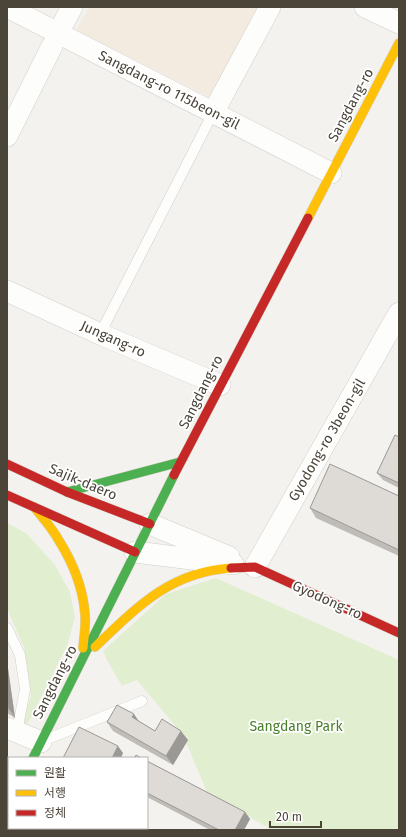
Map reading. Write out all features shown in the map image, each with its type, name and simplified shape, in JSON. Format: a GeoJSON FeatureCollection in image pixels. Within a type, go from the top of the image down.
{"type":"FeatureCollection","features":[{"type":"Feature","properties":{"kind":"main road","name":"Sangdang-ro"},"geometry":{"type":"LineString","coordinates":[[37,750],[180,462],[399,42]]}},
{"type":"Feature","properties":{"kind":"main road"},"geometry":{"type":"LineString","coordinates":[[67,492],[180,462]]}},
{"type":"Feature","properties":{"kind":"main road","name":"Sajik-daero"},"geometry":{"type":"LineString","coordinates":[[7,464],[67,492],[150,524]]}},
{"type":"Feature","properties":{"kind":"main road"},"geometry":{"type":"LineString","coordinates":[[7,495],[136,552]]}},
{"type":"Feature","properties":{"kind":"main road"},"geometry":{"type":"LineString","coordinates":[[34,507],[58,538],[70,560],[77,579],[85,615],[83,659]]}},
{"type":"Feature","properties":{"kind":"main road","name":"Gyodong-ro"},"geometry":{"type":"LineString","coordinates":[[255,567],[399,633]]}},
{"type":"Feature","properties":{"kind":"main road"},"geometry":{"type":"LineString","coordinates":[[83,659],[126,617],[153,595],[172,584],[190,576],[205,572],[255,567]]}},
{"type":"Feature","properties":{"kind":"street"},"geometry":{"type":"LineString","coordinates":[[213,112],[270,7]]}},
{"type":"Feature","properties":{"kind":"street"},"geometry":{"type":"LineString","coordinates":[[365,7],[399,23]]}},
{"type":"Feature","properties":{"kind":"street","name":"Sangdang-ro 115beon-gil"},"geometry":{"type":"LineString","coordinates":[[7,8],[331,173]]}},
{"type":"Feature","properties":{"kind":"street"},"geometry":{"type":"LineString","coordinates":[[7,136],[52,46]]}},
{"type":"Feature","properties":{"kind":"street","name":"Jungang-ro"},"geometry":{"type":"LineString","coordinates":[[7,292],[100,334],[220,385]]}},
{"type":"Feature","properties":{"kind":"street","name":"Gyodong-ro 3beon-gil"},"geometry":{"type":"LineString","coordinates":[[255,567],[399,313]]}},
{"type":"Feature","properties":{"kind":"street","name":"Gyodong-ro"},"geometry":{"type":"LineString","coordinates":[[150,524],[255,567]]}},
{"type":"Feature","properties":{"kind":"street","name":"Gyodong-ro"},"geometry":{"type":"LineString","coordinates":[[136,552],[255,567]]}},
{"type":"Feature","properties":{"kind":"street"},"geometry":{"type":"LineString","coordinates":[[12,730],[37,750]]}},
{"type":"Feature","properties":{"kind":"lane"},"geometry":{"type":"LineString","coordinates":[[100,334],[213,112]]}},
{"type":"Feature","properties":{"kind":"lane"},"geometry":{"type":"LineString","coordinates":[[7,628],[20,655],[25,688],[12,730]]}},
{"type":"Feature","properties":{"kind":"lane"},"geometry":{"type":"LineString","coordinates":[[37,750],[142,701]]}},
{"type":"Feature","properties":{"kind":"shaded area"},"geometry":{"type":"Polygon","coordinates":[[[89,7],[262,7],[213,99],[76,30],[89,7]]]}},
{"type":"Feature","properties":{"kind":"green space"},"geometry":{"type":"Polygon","coordinates":[[[7,523],[26,533],[55,565],[70,592],[75,617],[67,646],[27,725],[22,722],[31,696],[24,647],[7,609],[7,523]]]}},
{"type":"Feature","properties":{"kind":"green space","name":"Sangdang Park"},"geometry":{"type":"Polygon","coordinates":[[[216,578],[399,660],[399,830],[272,830],[207,792],[183,735],[137,680],[122,686],[103,651],[166,594],[216,578]]]}},
{"type":"Feature","properties":{"kind":"building"},"geometry":{"type":"Polygon","coordinates":[[[395,435],[399,437],[399,483],[377,473],[395,435]]]}},
{"type":"Feature","properties":{"kind":"building"},"geometry":{"type":"Polygon","coordinates":[[[330,464],[399,496],[399,550],[310,508],[330,464]]]}},
{"type":"Feature","properties":{"kind":"building"},"geometry":{"type":"Polygon","coordinates":[[[7,697],[9,709],[7,708],[7,697]]]}},
{"type":"Feature","properties":{"kind":"building"},"geometry":{"type":"Polygon","coordinates":[[[117,705],[134,714],[132,717],[155,731],[162,719],[181,731],[166,756],[107,722],[117,705]]]}},
{"type":"Feature","properties":{"kind":"building"},"geometry":{"type":"Polygon","coordinates":[[[79,727],[118,746],[112,757],[64,757],[79,727]]]}},
{"type":"Feature","properties":{"kind":"building"},"geometry":{"type":"Polygon","coordinates":[[[148,762],[245,812],[235,830],[219,830],[148,794],[148,762]]]}},
{"type":"Feature","properties":{"kind":"traffic: fast"},"geometry":{"type":"LineString","coordinates":[[67,492],[180,462]]}},
{"type":"Feature","properties":{"kind":"traffic: fast"},"geometry":{"type":"LineString","coordinates":[[33,757],[174,475]]}},
{"type":"Feature","properties":{"kind":"traffic: slow"},"geometry":{"type":"LineString","coordinates":[[308,218],[399,43]]}},
{"type":"Feature","properties":{"kind":"traffic: slow"},"geometry":{"type":"LineString","coordinates":[[34,507],[56,535],[68,556],[76,575],[82,594],[85,614],[83,648]]}},
{"type":"Feature","properties":{"kind":"traffic: slow"},"geometry":{"type":"LineString","coordinates":[[95,647],[140,605],[172,584],[190,576],[209,571],[231,568]]}},
{"type":"Feature","properties":{"kind":"traffic: jam"},"geometry":{"type":"LineString","coordinates":[[174,475],[308,218]]}},
{"type":"Feature","properties":{"kind":"traffic: jam"},"geometry":{"type":"LineString","coordinates":[[7,464],[67,492],[150,524]]}},
{"type":"Feature","properties":{"kind":"traffic: jam"},"geometry":{"type":"LineString","coordinates":[[7,495],[135,552]]}},
{"type":"Feature","properties":{"kind":"traffic: jam"},"geometry":{"type":"LineString","coordinates":[[231,568],[255,567],[399,633]]}}]}
